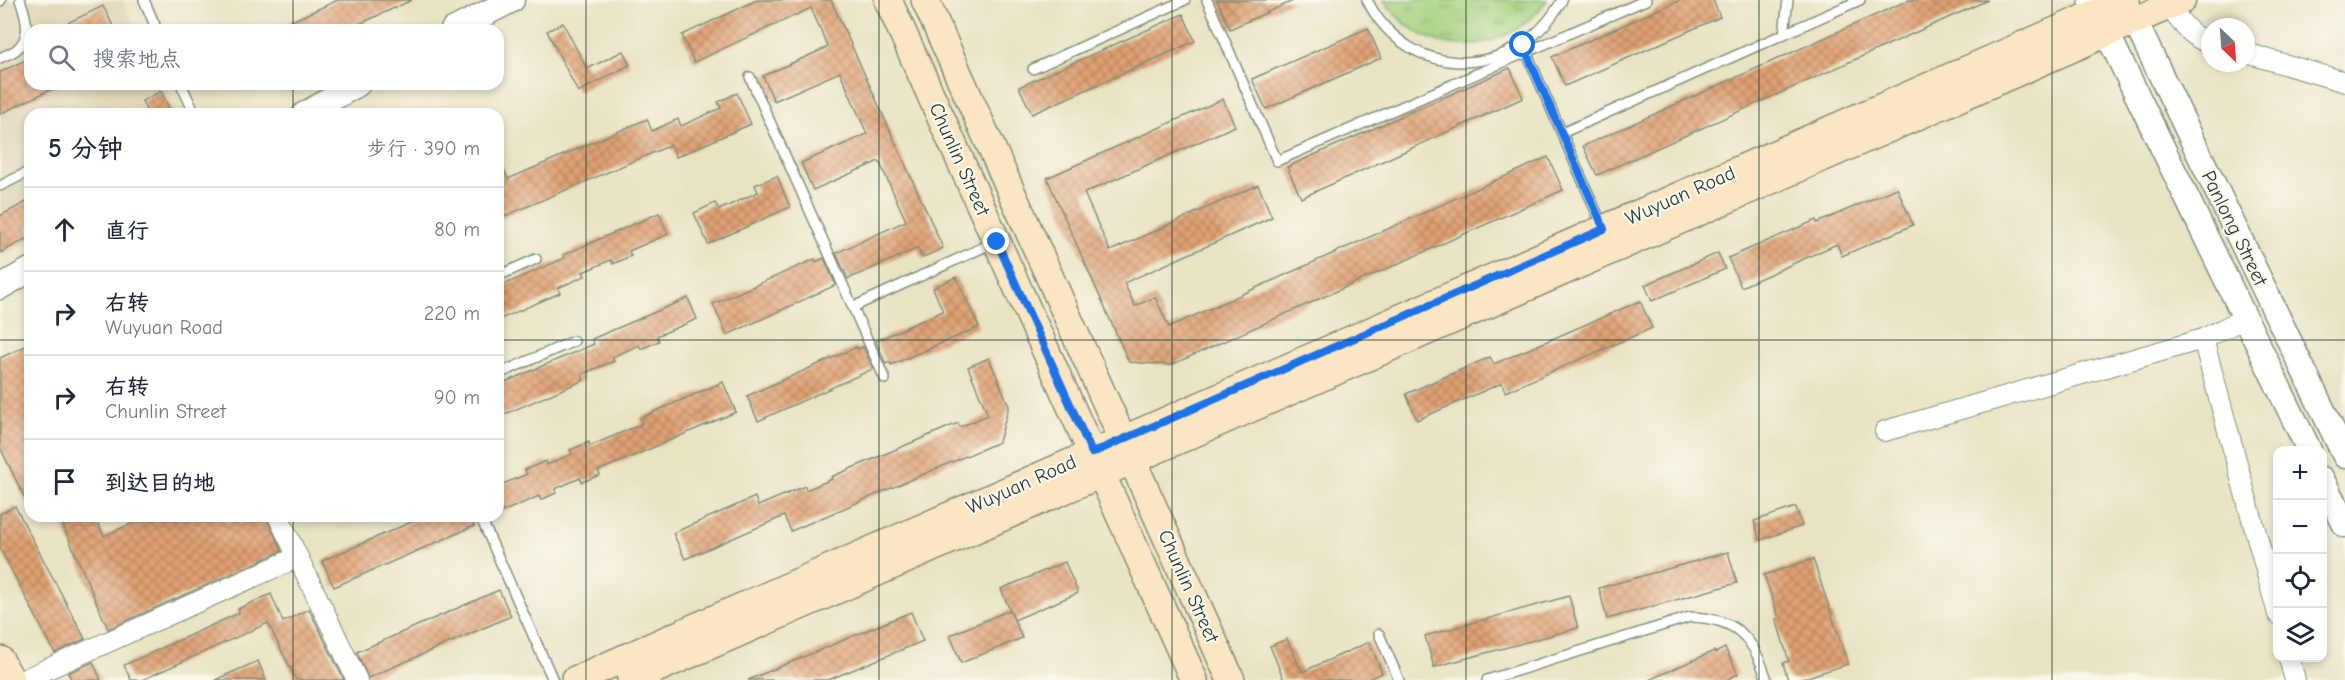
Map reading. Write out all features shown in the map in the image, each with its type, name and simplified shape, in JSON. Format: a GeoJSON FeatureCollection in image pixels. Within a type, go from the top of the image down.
{"type":"FeatureCollection","features":[{"type":"Feature","properties":{"kind":"main road","name":"Chunlin Street"},"geometry":{"type":"LineString","coordinates":[[888,0],[1194,680]]}},
{"type":"Feature","properties":{"kind":"main road","name":"Chunlin Street"},"geometry":{"type":"LineString","coordinates":[[924,0],[1231,680]]}},
{"type":"Feature","properties":{"kind":"main road","name":"Wuyuan Road"},"geometry":{"type":"LineString","coordinates":[[631,680],[1604,229],[2098,15],[2128,5],[2176,3]]}},
{"type":"Feature","properties":{"kind":"main road","name":"Wuyuan Road"},"geometry":{"type":"LineString","coordinates":[[1127,450],[2098,15]]}},
{"type":"Feature","properties":{"kind":"main road","name":"Wuyuan Road"},"geometry":{"type":"LineString","coordinates":[[575,680],[1097,464]]}},
{"type":"Feature","properties":{"kind":"main road"},"geometry":{"type":"LineString","coordinates":[[0,660],[11,680]]}},
{"type":"Feature","properties":{"kind":"street"},"geometry":{"type":"LineString","coordinates":[[465,24],[512,0]]}},
{"type":"Feature","properties":{"kind":"street"},"geometry":{"type":"LineString","coordinates":[[2176,3],[2188,31],[2201,40]]}},
{"type":"Feature","properties":{"kind":"street","name":"Panlong Street"},"geometry":{"type":"LineString","coordinates":[[2128,5],[2345,456]]}},
{"type":"Feature","properties":{"kind":"street","name":"Panlong Street"},"geometry":{"type":"LineString","coordinates":[[2098,15],[2307,446]]}},
{"type":"Feature","properties":{"kind":"street"},"geometry":{"type":"LineString","coordinates":[[2255,56],[2345,82]]}},
{"type":"Feature","properties":{"kind":"street"},"geometry":{"type":"LineString","coordinates":[[316,108],[347,90]]}},
{"type":"Feature","properties":{"kind":"street"},"geometry":{"type":"LineString","coordinates":[[0,287],[24,273]]}},
{"type":"Feature","properties":{"kind":"street"},"geometry":{"type":"LineString","coordinates":[[1885,431],[2203,339],[2245,318]]}},
{"type":"Feature","properties":{"kind":"street"},"geometry":{"type":"LineString","coordinates":[[2203,339],[2275,608]]}},
{"type":"Feature","properties":{"kind":"street"},"geometry":{"type":"LineString","coordinates":[[2327,488],[2345,525]]}},
{"type":"Feature","properties":{"kind":"street"},"geometry":{"type":"LineString","coordinates":[[281,522],[357,680]]}},
{"type":"Feature","properties":{"kind":"street"},"geometry":{"type":"LineString","coordinates":[[23,680],[298,557]]}},
{"type":"Feature","properties":{"kind":"street"},"geometry":{"type":"LineString","coordinates":[[2290,662],[2295,680]]}},
{"type":"Feature","properties":{"kind":"lane"},"geometry":{"type":"LineString","coordinates":[[20,0],[27,17],[26,24]]}},
{"type":"Feature","properties":{"kind":"lane"},"geometry":{"type":"LineString","coordinates":[[144,0],[154,24]]}},
{"type":"Feature","properties":{"kind":"lane"},"geometry":{"type":"LineString","coordinates":[[1033,69],[1185,0]]}},
{"type":"Feature","properties":{"kind":"lane"},"geometry":{"type":"LineString","coordinates":[[1206,0],[1277,161],[1524,48],[1544,27],[1562,0]]}},
{"type":"Feature","properties":{"kind":"lane"},"geometry":{"type":"LineString","coordinates":[[1367,0],[1381,23],[1392,35],[1418,52],[1434,58],[1468,63],[1502,56],[1646,0]]}},
{"type":"Feature","properties":{"kind":"lane"},"geometry":{"type":"LineString","coordinates":[[1784,34],[1788,0]]}},
{"type":"Feature","properties":{"kind":"lane"},"geometry":{"type":"LineString","coordinates":[[1562,133],[1860,0]]}},
{"type":"Feature","properties":{"kind":"lane"},"geometry":{"type":"LineString","coordinates":[[0,58],[18,49],[24,38]]}},
{"type":"Feature","properties":{"kind":"lane"},"geometry":{"type":"LineString","coordinates":[[1524,48],[1604,229]]}},
{"type":"Feature","properties":{"kind":"lane"},"geometry":{"type":"LineString","coordinates":[[750,77],[885,379]]}},
{"type":"Feature","properties":{"kind":"lane"},"geometry":{"type":"LineString","coordinates":[[184,90],[192,108]]}},
{"type":"Feature","properties":{"kind":"lane"},"geometry":{"type":"LineString","coordinates":[[0,186],[24,174]]}},
{"type":"Feature","properties":{"kind":"lane"},"geometry":{"type":"LineString","coordinates":[[853,307],[997,242]]}},
{"type":"Feature","properties":{"kind":"lane"},"geometry":{"type":"LineString","coordinates":[[504,273],[536,259]]}},
{"type":"Feature","properties":{"kind":"lane"},"geometry":{"type":"LineString","coordinates":[[504,371],[574,341]]}},
{"type":"Feature","properties":{"kind":"lane"},"geometry":{"type":"LineString","coordinates":[[483,522],[553,680]]}},
{"type":"Feature","properties":{"kind":"lane"},"geometry":{"type":"LineString","coordinates":[[1487,680],[1690,616],[1708,617],[1740,630],[1750,640],[1760,658],[1767,680]]}},
{"type":"Feature","properties":{"kind":"lane"},"geometry":{"type":"LineString","coordinates":[[1379,634],[1399,680]]}},
{"type":"Feature","properties":{"kind":"shaded area"},"geometry":{"type":"Polygon","coordinates":[[[0,0],[123,0],[134,24],[24,24],[24,90],[166,90],[174,108],[24,108],[24,244],[0,257],[0,0]]]}},
{"type":"Feature","properties":{"kind":"green space"},"geometry":{"type":"Polygon","coordinates":[[[1384,0],[1547,0],[1530,19],[1510,33],[1488,42],[1465,45],[1443,43],[1421,34],[1401,20],[1384,0]]]}},
{"type":"Feature","properties":{"kind":"building"},"geometry":{"type":"Polygon","coordinates":[[[338,0],[412,0],[359,24],[285,24],[338,0]]]}},
{"type":"Feature","properties":{"kind":"building"},"geometry":{"type":"Polygon","coordinates":[[[757,0],[831,0],[943,248],[922,258],[918,248],[848,279],[836,253],[906,221],[879,161],[813,190],[801,163],[867,134],[840,72],[774,101],[763,76],[828,47],[811,8],[694,62],[682,35],[757,0]]]}},
{"type":"Feature","properties":{"kind":"building"},"geometry":{"type":"Polygon","coordinates":[[[1217,0],[1295,0],[1230,29],[1217,0]]]}},
{"type":"Feature","properties":{"kind":"building"},"geometry":{"type":"Polygon","coordinates":[[[1680,0],[1713,0],[1720,17],[1565,86],[1552,57],[1680,0]]]}},
{"type":"Feature","properties":{"kind":"building"},"geometry":{"type":"Polygon","coordinates":[[[1909,0],[1988,0],[1597,175],[1583,146],[1909,0]]]}},
{"type":"Feature","properties":{"kind":"building"},"geometry":{"type":"Polygon","coordinates":[[[103,6],[112,24],[66,24],[103,6]]]}},
{"type":"Feature","properties":{"kind":"building"},"geometry":{"type":"Polygon","coordinates":[[[1183,14],[1195,41],[1032,114],[1019,87],[1183,14]]]}},
{"type":"Feature","properties":{"kind":"building"},"geometry":{"type":"Polygon","coordinates":[[[563,23],[587,69],[623,51],[630,65],[578,92],[547,31],[563,23]]]}},
{"type":"Feature","properties":{"kind":"building"},"geometry":{"type":"Polygon","coordinates":[[[1368,28],[1381,58],[1266,109],[1252,79],[1368,28]]]}},
{"type":"Feature","properties":{"kind":"building"},"geometry":{"type":"Polygon","coordinates":[[[24,61],[24,90],[50,90],[0,114],[0,72],[24,61]]]}},
{"type":"Feature","properties":{"kind":"building"},"geometry":{"type":"Polygon","coordinates":[[[1510,68],[1523,98],[1301,198],[1287,167],[1510,68]]]}},
{"type":"Feature","properties":{"kind":"building"},"geometry":{"type":"Polygon","coordinates":[[[161,91],[169,108],[145,108],[142,101],[161,91]]]}},
{"type":"Feature","properties":{"kind":"building"},"geometry":{"type":"Polygon","coordinates":[[[737,93],[751,124],[676,157],[671,145],[504,216],[504,170],[508,179],[647,119],[652,131],[678,119],[681,126],[721,108],[718,102],[737,93]]]}},
{"type":"Feature","properties":{"kind":"building"},"geometry":{"type":"Polygon","coordinates":[[[1223,99],[1235,126],[1084,193],[1110,251],[1258,185],[1272,217],[1124,283],[1135,306],[1155,297],[1169,327],[1548,157],[1563,190],[1171,365],[1129,362],[1047,178],[1223,99]]]}},
{"type":"Feature","properties":{"kind":"building"},"geometry":{"type":"Polygon","coordinates":[[[777,176],[790,207],[708,244],[694,213],[715,203],[719,210],[758,192],[755,185],[777,176]]]}},
{"type":"Feature","properties":{"kind":"building"},"geometry":{"type":"Polygon","coordinates":[[[1897,188],[1913,225],[1842,256],[1837,244],[1741,287],[1728,258],[1897,188]]]}},
{"type":"Feature","properties":{"kind":"building"},"geometry":{"type":"Polygon","coordinates":[[[24,203],[24,240],[0,253],[0,216],[24,203]]]}},
{"type":"Feature","properties":{"kind":"building"},"geometry":{"type":"Polygon","coordinates":[[[659,213],[668,234],[629,251],[631,256],[613,264],[611,260],[583,272],[585,276],[558,288],[560,293],[504,317],[504,284],[565,258],[563,255],[659,213]]]}},
{"type":"Feature","properties":{"kind":"building"},"geometry":{"type":"Polygon","coordinates":[[[1718,253],[1725,269],[1652,301],[1645,285],[1718,253]]]}},
{"type":"Feature","properties":{"kind":"building"},"geometry":{"type":"Polygon","coordinates":[[[824,258],[836,285],[727,335],[713,304],[815,259],[816,262],[824,258]]]}},
{"type":"Feature","properties":{"kind":"building"},"geometry":{"type":"Polygon","coordinates":[[[956,277],[979,327],[891,365],[890,362],[886,364],[876,341],[943,311],[933,288],[956,277]]]}},
{"type":"Feature","properties":{"kind":"building"},"geometry":{"type":"Polygon","coordinates":[[[688,298],[697,319],[657,336],[659,341],[641,349],[639,345],[612,357],[614,361],[582,374],[584,380],[504,414],[504,382],[594,344],[592,339],[688,298]]]}},
{"type":"Feature","properties":{"kind":"building"},"geometry":{"type":"Polygon","coordinates":[[[1640,301],[1652,328],[1505,392],[1502,383],[1417,420],[1406,394],[1490,357],[1494,364],[1640,301]]]}},
{"type":"Feature","properties":{"kind":"building"},"geometry":{"type":"Polygon","coordinates":[[[24,347],[24,497],[0,447],[0,358],[24,347]]]}},
{"type":"Feature","properties":{"kind":"building"},"geometry":{"type":"Polygon","coordinates":[[[857,347],[858,349],[863,347],[873,369],[758,421],[747,396],[857,347]]]}},
{"type":"Feature","properties":{"kind":"building"},"geometry":{"type":"Polygon","coordinates":[[[989,358],[1009,406],[999,442],[791,531],[784,516],[685,559],[673,533],[755,497],[758,506],[805,486],[806,490],[832,479],[831,477],[958,423],[960,427],[988,415],[968,367],[989,358]]]}},
{"type":"Feature","properties":{"kind":"building"},"geometry":{"type":"Polygon","coordinates":[[[723,382],[736,412],[598,471],[600,475],[582,482],[580,478],[555,489],[556,493],[541,500],[539,496],[504,511],[504,484],[527,474],[525,470],[546,461],[547,465],[572,454],[570,450],[589,442],[590,446],[642,424],[640,418],[723,382]]]}},
{"type":"Feature","properties":{"kind":"building"},"geometry":{"type":"Polygon","coordinates":[[[15,506],[85,639],[55,653],[0,548],[0,514],[15,506]]]}},
{"type":"Feature","properties":{"kind":"building"},"geometry":{"type":"Polygon","coordinates":[[[1796,507],[1802,526],[1760,540],[1754,521],[1796,507]]]}},
{"type":"Feature","properties":{"kind":"building"},"geometry":{"type":"Polygon","coordinates":[[[62,522],[97,522],[104,536],[136,522],[269,522],[282,551],[108,629],[62,522]]]}},
{"type":"Feature","properties":{"kind":"building"},"geometry":{"type":"Polygon","coordinates":[[[411,522],[472,522],[474,526],[334,587],[322,561],[411,522]]]}},
{"type":"Feature","properties":{"kind":"building"},"geometry":{"type":"Polygon","coordinates":[[[1728,552],[1737,583],[1607,619],[1599,588],[1728,552]]]}},
{"type":"Feature","properties":{"kind":"building"},"geometry":{"type":"Polygon","coordinates":[[[1813,559],[1848,664],[1798,680],[1788,680],[1783,663],[1789,661],[1776,619],[1779,618],[1764,575],[1813,559]]]}},
{"type":"Feature","properties":{"kind":"building"},"geometry":{"type":"Polygon","coordinates":[[[1065,562],[1078,593],[1014,620],[1001,589],[1065,562]]]}},
{"type":"Feature","properties":{"kind":"building"},"geometry":{"type":"Polygon","coordinates":[[[499,590],[511,616],[368,678],[357,652],[499,590]]]}},
{"type":"Feature","properties":{"kind":"building"},"geometry":{"type":"Polygon","coordinates":[[[271,594],[283,622],[309,609],[344,680],[296,680],[268,623],[142,680],[131,680],[124,665],[239,613],[238,609],[271,594]]]}},
{"type":"Feature","properties":{"kind":"building"},"geometry":{"type":"Polygon","coordinates":[[[1569,596],[1578,628],[1434,667],[1425,636],[1569,596]]]}},
{"type":"Feature","properties":{"kind":"building"},"geometry":{"type":"Polygon","coordinates":[[[1010,610],[1022,638],[961,663],[950,635],[1010,610]]]}},
{"type":"Feature","properties":{"kind":"building"},"geometry":{"type":"Polygon","coordinates":[[[911,612],[923,641],[828,680],[748,680],[911,612]]]}},
{"type":"Feature","properties":{"kind":"building"},"geometry":{"type":"Polygon","coordinates":[[[1287,639],[1302,672],[1369,642],[1382,673],[1366,680],[1284,680],[1270,646],[1287,639]]]}},
{"type":"Feature","properties":{"kind":"building"},"geometry":{"type":"Polygon","coordinates":[[[1725,648],[1738,674],[1726,680],[1649,680],[1714,651],[1715,653],[1725,648]]]}},
{"type":"Feature","properties":{"kind":"building"},"geometry":{"type":"Polygon","coordinates":[[[258,661],[266,680],[215,680],[258,661]]]}},
{"type":"Feature","properties":{"kind":"building"},"geometry":{"type":"Polygon","coordinates":[[[93,662],[101,680],[72,680],[68,673],[93,662]]]}},
{"type":"Feature","properties":{"kind":"route"},"geometry":{"type":"LineString","coordinates":[[997,242],[1092,453],[1604,229],[1523,45]]}}]}
